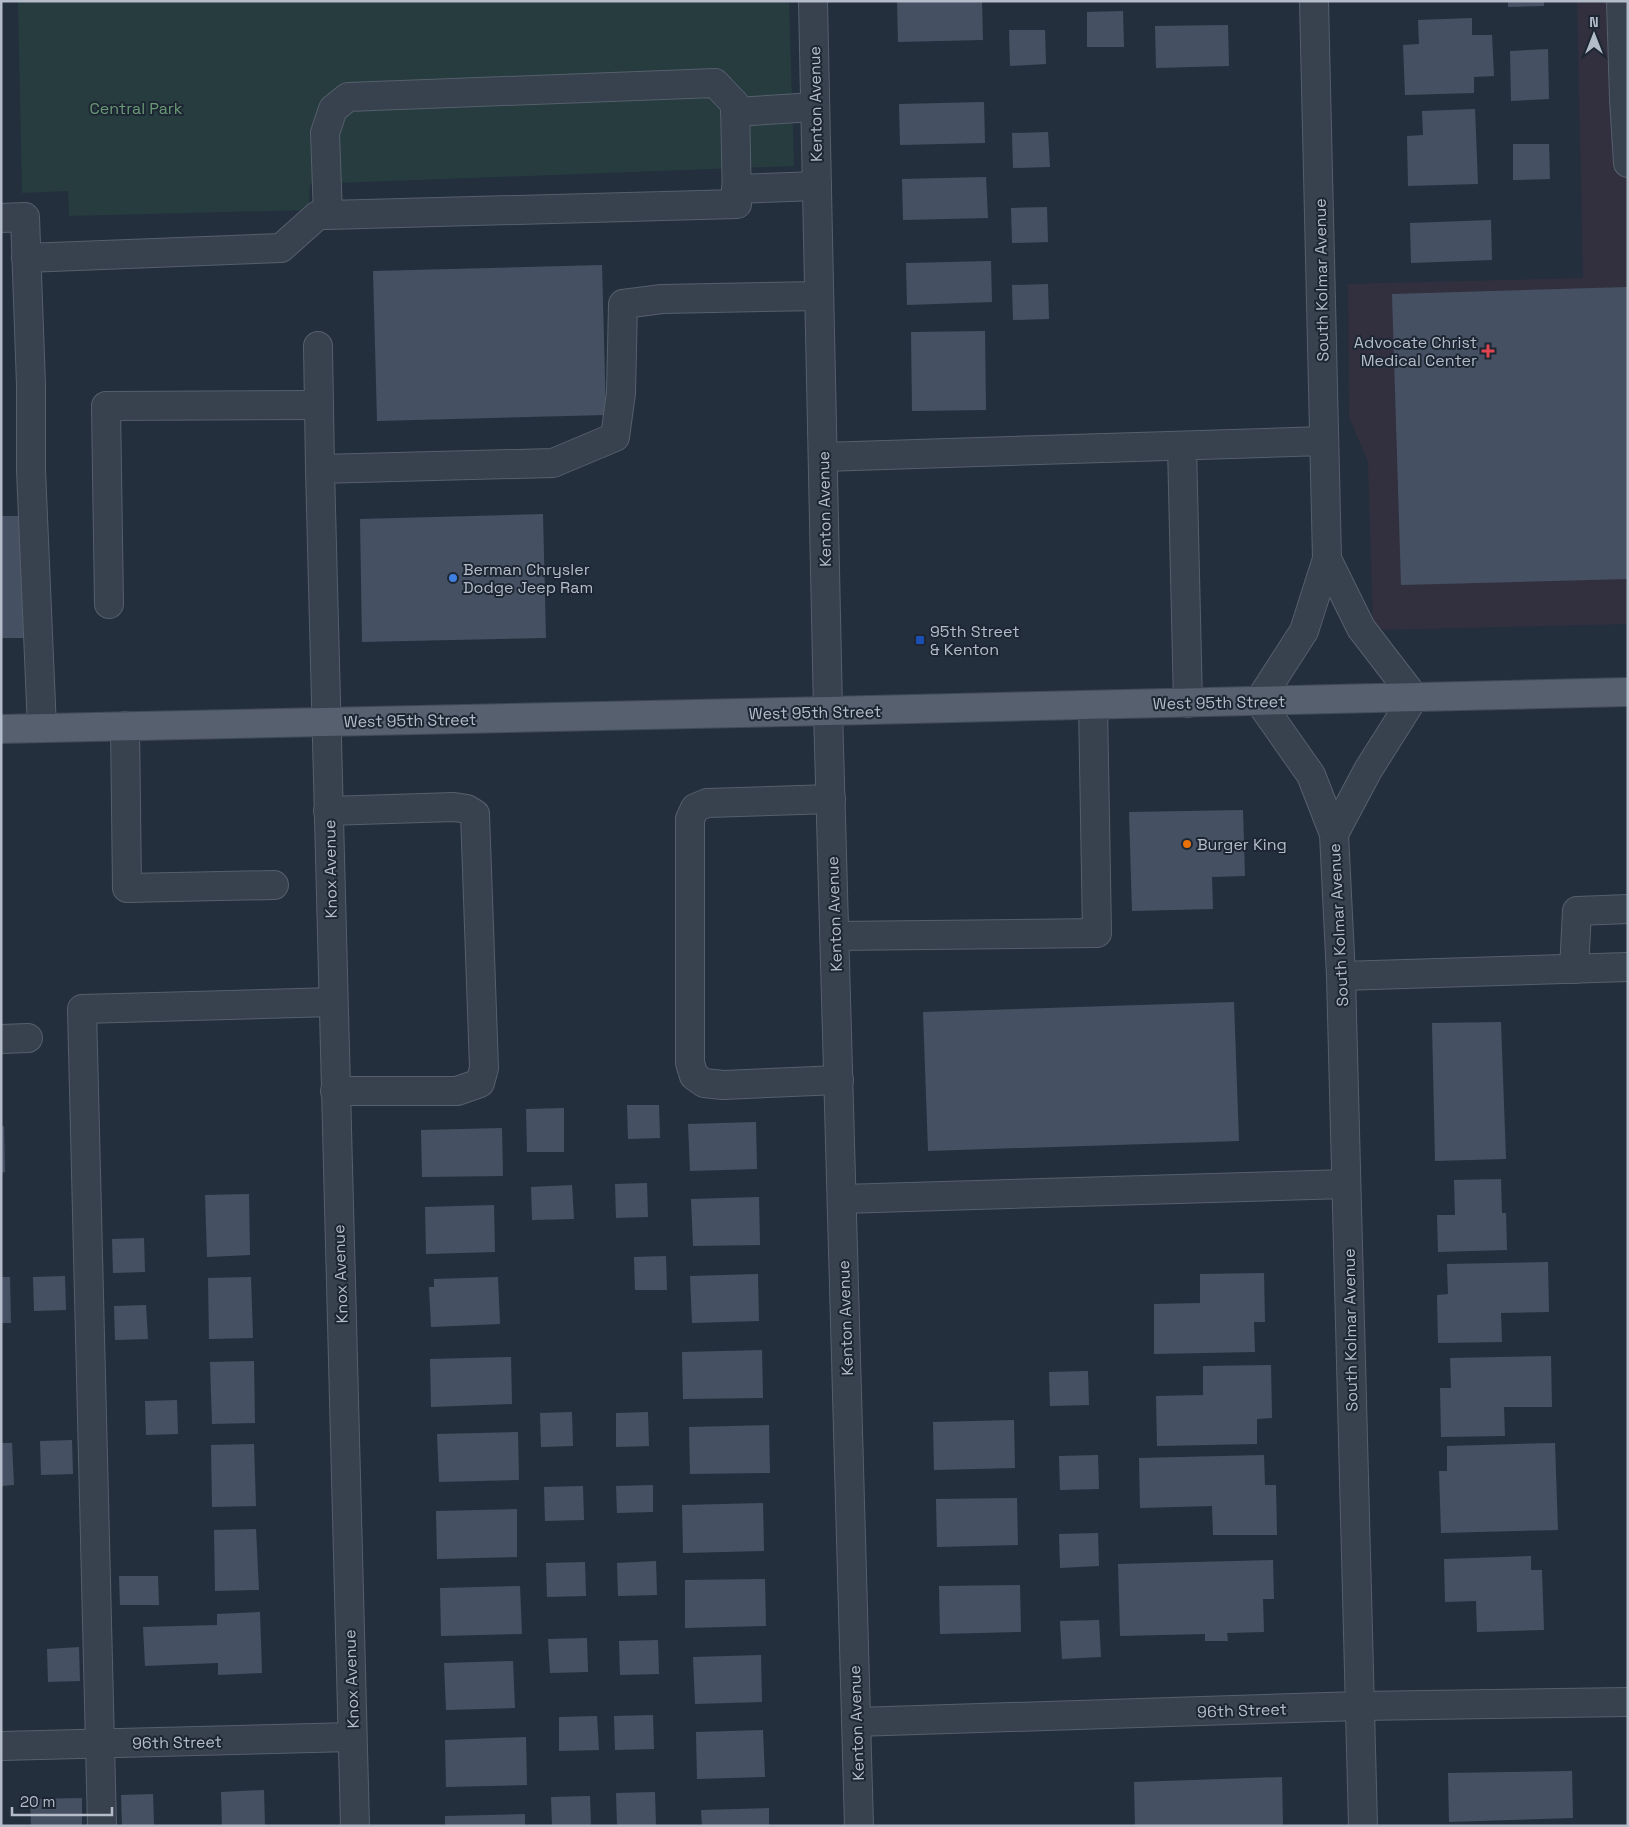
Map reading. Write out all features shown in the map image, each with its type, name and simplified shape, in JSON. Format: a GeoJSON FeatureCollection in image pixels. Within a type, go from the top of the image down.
{"type":"FeatureCollection","features":[{"type":"Feature","properties":{"kind":"main road","name":"West 95th Street"},"geometry":{"type":"LineString","coordinates":[[1,729],[1628,692]]}},
{"type":"Feature","properties":{"kind":"street","name":"Kenton Avenue"},"geometry":{"type":"LineString","coordinates":[[813,1],[828,711],[859,1826]]}},
{"type":"Feature","properties":{"kind":"street","name":"South Kolmar Avenue"},"geometry":{"type":"LineString","coordinates":[[1314,1],[1327,559],[1304,631],[1259,701],[1312,775],[1334,834],[1341,976],[1363,1826]]}},
{"type":"Feature","properties":{"kind":"street"},"geometry":{"type":"LineString","coordinates":[[1621,1],[1628,163]]}},
{"type":"Feature","properties":{"kind":"street"},"geometry":{"type":"LineString","coordinates":[[26,258],[281,248],[318,215],[328,215],[737,204],[735,104],[714,83],[348,97],[333,109],[326,133],[328,215]]}},
{"type":"Feature","properties":{"kind":"street"},"geometry":{"type":"LineString","coordinates":[[735,112],[815,107]]}},
{"type":"Feature","properties":{"kind":"street"},"geometry":{"type":"LineString","coordinates":[[736,189],[817,186]]}},
{"type":"Feature","properties":{"kind":"street"},"geometry":{"type":"LineString","coordinates":[[1,218],[25,217],[31,385],[31,470],[42,728]]}},
{"type":"Feature","properties":{"kind":"street"},"geometry":{"type":"LineString","coordinates":[[320,469],[553,463],[615,437],[621,394],[624,304],[662,299],[819,296]]}},
{"type":"Feature","properties":{"kind":"street","name":"Knox Avenue"},"geometry":{"type":"LineString","coordinates":[[318,346],[335,1092],[355,1826]]}},
{"type":"Feature","properties":{"kind":"street"},"geometry":{"type":"LineString","coordinates":[[109,604],[106,406],[318,405]]}},
{"type":"Feature","properties":{"kind":"street"},"geometry":{"type":"LineString","coordinates":[[823,457],[1324,441]]}},
{"type":"Feature","properties":{"kind":"street"},"geometry":{"type":"LineString","coordinates":[[1182,446],[1188,702]]}},
{"type":"Feature","properties":{"kind":"street","name":"South Kolmar Avenue"},"geometry":{"type":"LineString","coordinates":[[1327,559],[1360,628],[1414,697],[1368,770],[1334,834]]}},
{"type":"Feature","properties":{"kind":"street"},"geometry":{"type":"LineString","coordinates":[[835,936],[1097,933],[1093,705]]}},
{"type":"Feature","properties":{"kind":"street"},"geometry":{"type":"LineString","coordinates":[[125,726],[127,888],[274,884]]}},
{"type":"Feature","properties":{"kind":"street"},"geometry":{"type":"LineString","coordinates":[[831,799],[707,803],[695,808],[690,819],[690,1063],[694,1076],[704,1083],[723,1085],[839,1080]]}},
{"type":"Feature","properties":{"kind":"street"},"geometry":{"type":"LineString","coordinates":[[328,811],[454,807],[467,809],[475,814],[484,1068],[480,1083],[457,1092],[335,1092]]}},
{"type":"Feature","properties":{"kind":"street"},"geometry":{"type":"LineString","coordinates":[[1574,969],[1577,911],[1628,909]]}},
{"type":"Feature","properties":{"kind":"street"},"geometry":{"type":"LineString","coordinates":[[1341,976],[1628,967]]}},
{"type":"Feature","properties":{"kind":"street"},"geometry":{"type":"LineString","coordinates":[[102,1826],[82,1009],[333,1002]]}},
{"type":"Feature","properties":{"kind":"street"},"geometry":{"type":"LineString","coordinates":[[1,1039],[28,1038]]}},
{"type":"Feature","properties":{"kind":"street"},"geometry":{"type":"LineString","coordinates":[[842,1198],[1346,1184]]}},
{"type":"Feature","properties":{"kind":"street","name":"96th Street"},"geometry":{"type":"LineString","coordinates":[[856,1722],[1360,1706],[1628,1702]]}},
{"type":"Feature","properties":{"kind":"street","name":"96th Street"},"geometry":{"type":"LineString","coordinates":[[1,1746],[352,1737]]}},
{"type":"Feature","properties":{"kind":"shaded area","name":"Advocate Christ Medical Center"},"geometry":{"type":"Polygon","coordinates":[[[1577,1],[1628,1],[1628,624],[1373,630],[1368,462],[1349,417],[1348,284],[1583,278],[1577,1]]]}},
{"type":"Feature","properties":{"kind":"green space","name":"Central Park"},"geometry":{"type":"Polygon","coordinates":[[[18,1],[789,1],[794,166],[310,184],[309,210],[69,216],[68,191],[22,193],[18,1]]]}},
{"type":"Feature","properties":{"kind":"building"},"geometry":{"type":"Polygon","coordinates":[[[897,1],[982,1],[983,40],[898,42],[897,1]]]}},
{"type":"Feature","properties":{"kind":"building"},"geometry":{"type":"Polygon","coordinates":[[[1508,1],[1544,1],[1544,6],[1508,7],[1508,1]]]}},
{"type":"Feature","properties":{"kind":"building"},"geometry":{"type":"Polygon","coordinates":[[[1123,11],[1124,47],[1087,47],[1087,12],[1123,11]]]}},
{"type":"Feature","properties":{"kind":"building"},"geometry":{"type":"Polygon","coordinates":[[[1472,18],[1472,35],[1492,35],[1494,76],[1474,77],[1474,93],[1405,95],[1403,45],[1419,44],[1418,20],[1472,18]]]}},
{"type":"Feature","properties":{"kind":"building"},"geometry":{"type":"Polygon","coordinates":[[[1228,25],[1229,66],[1156,68],[1155,26],[1228,25]]]}},
{"type":"Feature","properties":{"kind":"building"},"geometry":{"type":"Polygon","coordinates":[[[1009,30],[1045,30],[1046,64],[1010,66],[1009,30]]]}},
{"type":"Feature","properties":{"kind":"building"},"geometry":{"type":"Polygon","coordinates":[[[1548,49],[1549,99],[1511,101],[1510,51],[1548,49]]]}},
{"type":"Feature","properties":{"kind":"building"},"geometry":{"type":"Polygon","coordinates":[[[984,102],[985,143],[900,145],[899,104],[984,102]]]}},
{"type":"Feature","properties":{"kind":"building"},"geometry":{"type":"Polygon","coordinates":[[[1475,109],[1478,184],[1408,186],[1407,136],[1423,135],[1422,111],[1475,109]]]}},
{"type":"Feature","properties":{"kind":"building"},"geometry":{"type":"Polygon","coordinates":[[[1048,132],[1050,167],[1013,168],[1012,133],[1048,132]]]}},
{"type":"Feature","properties":{"kind":"building"},"geometry":{"type":"Polygon","coordinates":[[[1513,144],[1549,144],[1550,179],[1513,180],[1513,144]]]}},
{"type":"Feature","properties":{"kind":"building"},"geometry":{"type":"Polygon","coordinates":[[[986,177],[988,218],[903,220],[902,179],[986,177]]]}},
{"type":"Feature","properties":{"kind":"building"},"geometry":{"type":"Polygon","coordinates":[[[1047,207],[1048,242],[1012,243],[1011,208],[1047,207]]]}},
{"type":"Feature","properties":{"kind":"building"},"geometry":{"type":"Polygon","coordinates":[[[1491,220],[1492,260],[1411,263],[1410,223],[1491,220]]]}},
{"type":"Feature","properties":{"kind":"building"},"geometry":{"type":"Polygon","coordinates":[[[991,261],[992,302],[907,305],[906,263],[991,261]]]}},
{"type":"Feature","properties":{"kind":"building"},"geometry":{"type":"Polygon","coordinates":[[[602,265],[606,415],[377,421],[373,271],[602,265]]]}},
{"type":"Feature","properties":{"kind":"building"},"geometry":{"type":"Polygon","coordinates":[[[1048,284],[1049,319],[1013,320],[1012,285],[1048,284]]]}},
{"type":"Feature","properties":{"kind":"building","name":"Advocate Christ Medical Center"},"geometry":{"type":"Polygon","coordinates":[[[1627,287],[1628,579],[1401,585],[1392,294],[1627,287]]]}},
{"type":"Feature","properties":{"kind":"building"},"geometry":{"type":"Polygon","coordinates":[[[985,331],[986,410],[912,411],[911,332],[985,331]]]}},
{"type":"Feature","properties":{"kind":"building","name":"Berman Chrysler Dodge Jeep Ram"},"geometry":{"type":"Polygon","coordinates":[[[543,514],[546,638],[362,642],[360,519],[543,514]]]}},
{"type":"Feature","properties":{"kind":"building"},"geometry":{"type":"Polygon","coordinates":[[[1,516],[22,516],[26,638],[1,638],[1,516]]]}},
{"type":"Feature","properties":{"kind":"building","name":"Burger King"},"geometry":{"type":"Polygon","coordinates":[[[1243,810],[1245,876],[1212,877],[1213,909],[1132,911],[1129,812],[1243,810]]]}},
{"type":"Feature","properties":{"kind":"building"},"geometry":{"type":"Polygon","coordinates":[[[1234,1002],[1239,1141],[928,1151],[923,1012],[1234,1002]]]}},
{"type":"Feature","properties":{"kind":"building"},"geometry":{"type":"Polygon","coordinates":[[[1501,1022],[1506,1159],[1435,1161],[1432,1023],[1501,1022]]]}},
{"type":"Feature","properties":{"kind":"building"},"geometry":{"type":"Polygon","coordinates":[[[627,1105],[659,1105],[660,1138],[628,1139],[627,1105]]]}},
{"type":"Feature","properties":{"kind":"building"},"geometry":{"type":"Polygon","coordinates":[[[564,1108],[564,1152],[527,1152],[526,1109],[564,1108]]]}},
{"type":"Feature","properties":{"kind":"building"},"geometry":{"type":"Polygon","coordinates":[[[756,1122],[757,1169],[690,1171],[688,1124],[756,1122]]]}},
{"type":"Feature","properties":{"kind":"building"},"geometry":{"type":"Polygon","coordinates":[[[1,1126],[4,1126],[5,1172],[1,1173],[1,1126]]]}},
{"type":"Feature","properties":{"kind":"building"},"geometry":{"type":"Polygon","coordinates":[[[502,1128],[503,1176],[422,1177],[421,1130],[502,1128]]]}},
{"type":"Feature","properties":{"kind":"building"},"geometry":{"type":"Polygon","coordinates":[[[1501,1179],[1502,1213],[1506,1213],[1507,1250],[1438,1252],[1437,1215],[1455,1215],[1454,1180],[1501,1179]]]}},
{"type":"Feature","properties":{"kind":"building"},"geometry":{"type":"Polygon","coordinates":[[[647,1183],[648,1217],[616,1218],[615,1184],[647,1183]]]}},
{"type":"Feature","properties":{"kind":"building"},"geometry":{"type":"Polygon","coordinates":[[[572,1185],[574,1219],[532,1220],[531,1187],[572,1185]]]}},
{"type":"Feature","properties":{"kind":"building"},"geometry":{"type":"Polygon","coordinates":[[[249,1194],[250,1255],[207,1257],[205,1195],[249,1194]]]}},
{"type":"Feature","properties":{"kind":"building"},"geometry":{"type":"Polygon","coordinates":[[[759,1197],[760,1245],[693,1246],[691,1199],[759,1197]]]}},
{"type":"Feature","properties":{"kind":"building"},"geometry":{"type":"Polygon","coordinates":[[[494,1205],[495,1252],[426,1254],[425,1207],[494,1205]]]}},
{"type":"Feature","properties":{"kind":"building"},"geometry":{"type":"Polygon","coordinates":[[[144,1238],[145,1272],[113,1273],[112,1239],[144,1238]]]}},
{"type":"Feature","properties":{"kind":"building"},"geometry":{"type":"Polygon","coordinates":[[[666,1256],[667,1290],[635,1290],[634,1257],[666,1256]]]}},
{"type":"Feature","properties":{"kind":"building"},"geometry":{"type":"Polygon","coordinates":[[[1548,1262],[1549,1312],[1501,1313],[1502,1342],[1438,1343],[1437,1295],[1448,1294],[1447,1264],[1548,1262]]]}},
{"type":"Feature","properties":{"kind":"building"},"geometry":{"type":"Polygon","coordinates":[[[1264,1273],[1265,1322],[1254,1322],[1255,1352],[1154,1354],[1154,1304],[1200,1303],[1200,1274],[1264,1273]]]}},
{"type":"Feature","properties":{"kind":"building"},"geometry":{"type":"Polygon","coordinates":[[[758,1274],[759,1321],[692,1323],[690,1276],[758,1274]]]}},
{"type":"Feature","properties":{"kind":"building"},"geometry":{"type":"Polygon","coordinates":[[[65,1276],[66,1310],[34,1311],[33,1277],[65,1276]]]}},
{"type":"Feature","properties":{"kind":"building"},"geometry":{"type":"Polygon","coordinates":[[[1,1277],[10,1277],[11,1323],[1,1323],[1,1277]]]}},
{"type":"Feature","properties":{"kind":"building"},"geometry":{"type":"Polygon","coordinates":[[[251,1277],[253,1338],[209,1339],[208,1278],[251,1277]]]}},
{"type":"Feature","properties":{"kind":"building"},"geometry":{"type":"Polygon","coordinates":[[[498,1277],[500,1324],[431,1327],[429,1287],[434,1287],[434,1279],[498,1277]]]}},
{"type":"Feature","properties":{"kind":"building"},"geometry":{"type":"Polygon","coordinates":[[[146,1305],[148,1339],[115,1340],[114,1306],[146,1305]]]}},
{"type":"Feature","properties":{"kind":"building"},"geometry":{"type":"Polygon","coordinates":[[[762,1350],[763,1398],[683,1399],[682,1352],[762,1350]]]}},
{"type":"Feature","properties":{"kind":"building"},"geometry":{"type":"Polygon","coordinates":[[[1551,1356],[1552,1407],[1504,1407],[1505,1436],[1441,1437],[1440,1388],[1451,1388],[1450,1358],[1551,1356]]]}},
{"type":"Feature","properties":{"kind":"building"},"geometry":{"type":"Polygon","coordinates":[[[511,1357],[512,1404],[431,1407],[430,1359],[511,1357]]]}},
{"type":"Feature","properties":{"kind":"building"},"geometry":{"type":"Polygon","coordinates":[[[254,1361],[255,1423],[212,1424],[210,1362],[254,1361]]]}},
{"type":"Feature","properties":{"kind":"building"},"geometry":{"type":"Polygon","coordinates":[[[1271,1365],[1272,1418],[1257,1419],[1257,1444],[1157,1446],[1156,1396],[1203,1395],[1203,1366],[1271,1365]]]}},
{"type":"Feature","properties":{"kind":"building"},"geometry":{"type":"Polygon","coordinates":[[[1088,1371],[1089,1405],[1050,1406],[1049,1372],[1088,1371]]]}},
{"type":"Feature","properties":{"kind":"building"},"geometry":{"type":"Polygon","coordinates":[[[177,1400],[178,1434],[146,1435],[145,1401],[177,1400]]]}},
{"type":"Feature","properties":{"kind":"building"},"geometry":{"type":"Polygon","coordinates":[[[572,1412],[573,1446],[541,1447],[540,1413],[572,1412]]]}},
{"type":"Feature","properties":{"kind":"building"},"geometry":{"type":"Polygon","coordinates":[[[648,1412],[649,1446],[616,1447],[616,1413],[648,1412]]]}},
{"type":"Feature","properties":{"kind":"building"},"geometry":{"type":"Polygon","coordinates":[[[1014,1420],[1015,1468],[934,1470],[933,1422],[1014,1420]]]}},
{"type":"Feature","properties":{"kind":"building"},"geometry":{"type":"Polygon","coordinates":[[[769,1425],[770,1473],[690,1474],[689,1427],[769,1425]]]}},
{"type":"Feature","properties":{"kind":"building"},"geometry":{"type":"Polygon","coordinates":[[[518,1432],[519,1480],[439,1482],[437,1434],[518,1432]]]}},
{"type":"Feature","properties":{"kind":"building"},"geometry":{"type":"Polygon","coordinates":[[[72,1440],[73,1474],[41,1475],[40,1441],[72,1440]]]}},
{"type":"Feature","properties":{"kind":"building"},"geometry":{"type":"Polygon","coordinates":[[[1,1443],[12,1443],[14,1485],[1,1486],[1,1443]]]}},
{"type":"Feature","properties":{"kind":"building"},"geometry":{"type":"Polygon","coordinates":[[[1555,1443],[1558,1530],[1441,1533],[1439,1471],[1447,1471],[1447,1446],[1555,1443]]]}},
{"type":"Feature","properties":{"kind":"building"},"geometry":{"type":"Polygon","coordinates":[[[254,1444],[256,1506],[212,1507],[211,1445],[254,1444]]]}},
{"type":"Feature","properties":{"kind":"building"},"geometry":{"type":"Polygon","coordinates":[[[1098,1455],[1099,1489],[1060,1490],[1059,1456],[1098,1455]]]}},
{"type":"Feature","properties":{"kind":"building"},"geometry":{"type":"Polygon","coordinates":[[[1264,1455],[1265,1485],[1276,1485],[1277,1535],[1213,1535],[1212,1506],[1140,1508],[1139,1458],[1264,1455]]]}},
{"type":"Feature","properties":{"kind":"building"},"geometry":{"type":"Polygon","coordinates":[[[653,1485],[653,1512],[617,1513],[616,1486],[653,1485]]]}},
{"type":"Feature","properties":{"kind":"building"},"geometry":{"type":"Polygon","coordinates":[[[583,1486],[584,1520],[545,1521],[544,1487],[583,1486]]]}},
{"type":"Feature","properties":{"kind":"building"},"geometry":{"type":"Polygon","coordinates":[[[1017,1498],[1018,1545],[937,1547],[936,1499],[1017,1498]]]}},
{"type":"Feature","properties":{"kind":"building"},"geometry":{"type":"Polygon","coordinates":[[[763,1503],[764,1551],[683,1553],[682,1505],[763,1503]]]}},
{"type":"Feature","properties":{"kind":"building"},"geometry":{"type":"Polygon","coordinates":[[[517,1509],[517,1557],[437,1559],[436,1511],[517,1509]]]}},
{"type":"Feature","properties":{"kind":"building"},"geometry":{"type":"Polygon","coordinates":[[[256,1529],[259,1590],[215,1591],[214,1530],[256,1529]]]}},
{"type":"Feature","properties":{"kind":"building"},"geometry":{"type":"Polygon","coordinates":[[[1098,1533],[1099,1566],[1060,1568],[1059,1534],[1098,1533]]]}},
{"type":"Feature","properties":{"kind":"building"},"geometry":{"type":"Polygon","coordinates":[[[1531,1556],[1531,1570],[1542,1570],[1544,1630],[1477,1632],[1476,1601],[1445,1602],[1444,1559],[1531,1556]]]}},
{"type":"Feature","properties":{"kind":"building"},"geometry":{"type":"Polygon","coordinates":[[[1273,1560],[1274,1599],[1263,1599],[1264,1632],[1227,1633],[1228,1641],[1205,1641],[1205,1634],[1120,1636],[1118,1564],[1273,1560]]]}},
{"type":"Feature","properties":{"kind":"building"},"geometry":{"type":"Polygon","coordinates":[[[656,1561],[657,1595],[618,1596],[617,1563],[656,1561]]]}},
{"type":"Feature","properties":{"kind":"building"},"geometry":{"type":"Polygon","coordinates":[[[585,1562],[586,1596],[547,1597],[546,1563],[585,1562]]]}},
{"type":"Feature","properties":{"kind":"building"},"geometry":{"type":"Polygon","coordinates":[[[119,1576],[158,1576],[159,1605],[120,1605],[119,1576]]]}},
{"type":"Feature","properties":{"kind":"building"},"geometry":{"type":"Polygon","coordinates":[[[765,1579],[766,1626],[685,1628],[685,1580],[765,1579]]]}},
{"type":"Feature","properties":{"kind":"building"},"geometry":{"type":"Polygon","coordinates":[[[1020,1585],[1021,1632],[940,1634],[939,1586],[1020,1585]]]}},
{"type":"Feature","properties":{"kind":"building"},"geometry":{"type":"Polygon","coordinates":[[[520,1586],[522,1634],[441,1636],[440,1588],[520,1586]]]}},
{"type":"Feature","properties":{"kind":"building"},"geometry":{"type":"Polygon","coordinates":[[[260,1612],[262,1673],[218,1675],[218,1663],[145,1666],[143,1627],[217,1625],[217,1614],[260,1612]]]}},
{"type":"Feature","properties":{"kind":"building"},"geometry":{"type":"Polygon","coordinates":[[[1099,1620],[1101,1657],[1062,1659],[1060,1621],[1099,1620]]]}},
{"type":"Feature","properties":{"kind":"building"},"geometry":{"type":"Polygon","coordinates":[[[587,1638],[588,1672],[550,1673],[548,1639],[587,1638]]]}},
{"type":"Feature","properties":{"kind":"building"},"geometry":{"type":"Polygon","coordinates":[[[658,1640],[659,1674],[620,1675],[619,1641],[658,1640]]]}},
{"type":"Feature","properties":{"kind":"building"},"geometry":{"type":"Polygon","coordinates":[[[79,1647],[80,1681],[48,1682],[47,1649],[79,1647]]]}},
{"type":"Feature","properties":{"kind":"building"},"geometry":{"type":"Polygon","coordinates":[[[761,1655],[762,1702],[695,1704],[693,1657],[761,1655]]]}},
{"type":"Feature","properties":{"kind":"building"},"geometry":{"type":"Polygon","coordinates":[[[513,1661],[515,1708],[446,1710],[444,1663],[513,1661]]]}},
{"type":"Feature","properties":{"kind":"building"},"geometry":{"type":"Polygon","coordinates":[[[653,1715],[654,1749],[615,1750],[614,1716],[653,1715]]]}},
{"type":"Feature","properties":{"kind":"building"},"geometry":{"type":"Polygon","coordinates":[[[597,1716],[599,1750],[559,1751],[559,1717],[597,1716]]]}},
{"type":"Feature","properties":{"kind":"building"},"geometry":{"type":"Polygon","coordinates":[[[763,1730],[765,1777],[697,1779],[696,1732],[763,1730]]]}},
{"type":"Feature","properties":{"kind":"building"},"geometry":{"type":"Polygon","coordinates":[[[526,1737],[527,1785],[446,1787],[445,1740],[526,1737]]]}},
{"type":"Feature","properties":{"kind":"building"},"geometry":{"type":"Polygon","coordinates":[[[1572,1771],[1573,1818],[1449,1822],[1448,1773],[1572,1771]]]}},
{"type":"Feature","properties":{"kind":"building"},"geometry":{"type":"Polygon","coordinates":[[[1282,1777],[1283,1826],[1135,1826],[1134,1782],[1282,1777]]]}},
{"type":"Feature","properties":{"kind":"building"},"geometry":{"type":"Polygon","coordinates":[[[264,1790],[265,1826],[222,1826],[221,1792],[264,1790]]]}},
{"type":"Feature","properties":{"kind":"building"},"geometry":{"type":"Polygon","coordinates":[[[655,1792],[656,1826],[617,1826],[616,1793],[655,1792]]]}},
{"type":"Feature","properties":{"kind":"building"},"geometry":{"type":"Polygon","coordinates":[[[153,1794],[154,1826],[122,1826],[121,1795],[153,1794]]]}},
{"type":"Feature","properties":{"kind":"building"},"geometry":{"type":"Polygon","coordinates":[[[590,1796],[591,1826],[552,1826],[551,1797],[590,1796]]]}},
{"type":"Feature","properties":{"kind":"building"},"geometry":{"type":"Polygon","coordinates":[[[82,1798],[82,1826],[31,1826],[30,1799],[82,1798]]]}},
{"type":"Feature","properties":{"kind":"building"},"geometry":{"type":"Polygon","coordinates":[[[769,1808],[769,1826],[702,1826],[701,1810],[769,1808]]]}},
{"type":"Feature","properties":{"kind":"building"},"geometry":{"type":"Polygon","coordinates":[[[525,1814],[525,1826],[445,1826],[445,1816],[525,1814]]]}},
{"type":"Feature","properties":{"kind":"place","name":"Advocate Christ Medical Center"},"geometry":{"type":"Point","coordinates":[1488,351]}},
{"type":"Feature","properties":{"kind":"place","name":"Berman Chrysler Dodge Jeep Ram"},"geometry":{"type":"Point","coordinates":[453,578]}},
{"type":"Feature","properties":{"kind":"place","name":"95th Street & Kenton"},"geometry":{"type":"Point","coordinates":[920,640]}},
{"type":"Feature","properties":{"kind":"place","name":"Burger King"},"geometry":{"type":"Point","coordinates":[1187,844]}}]}
